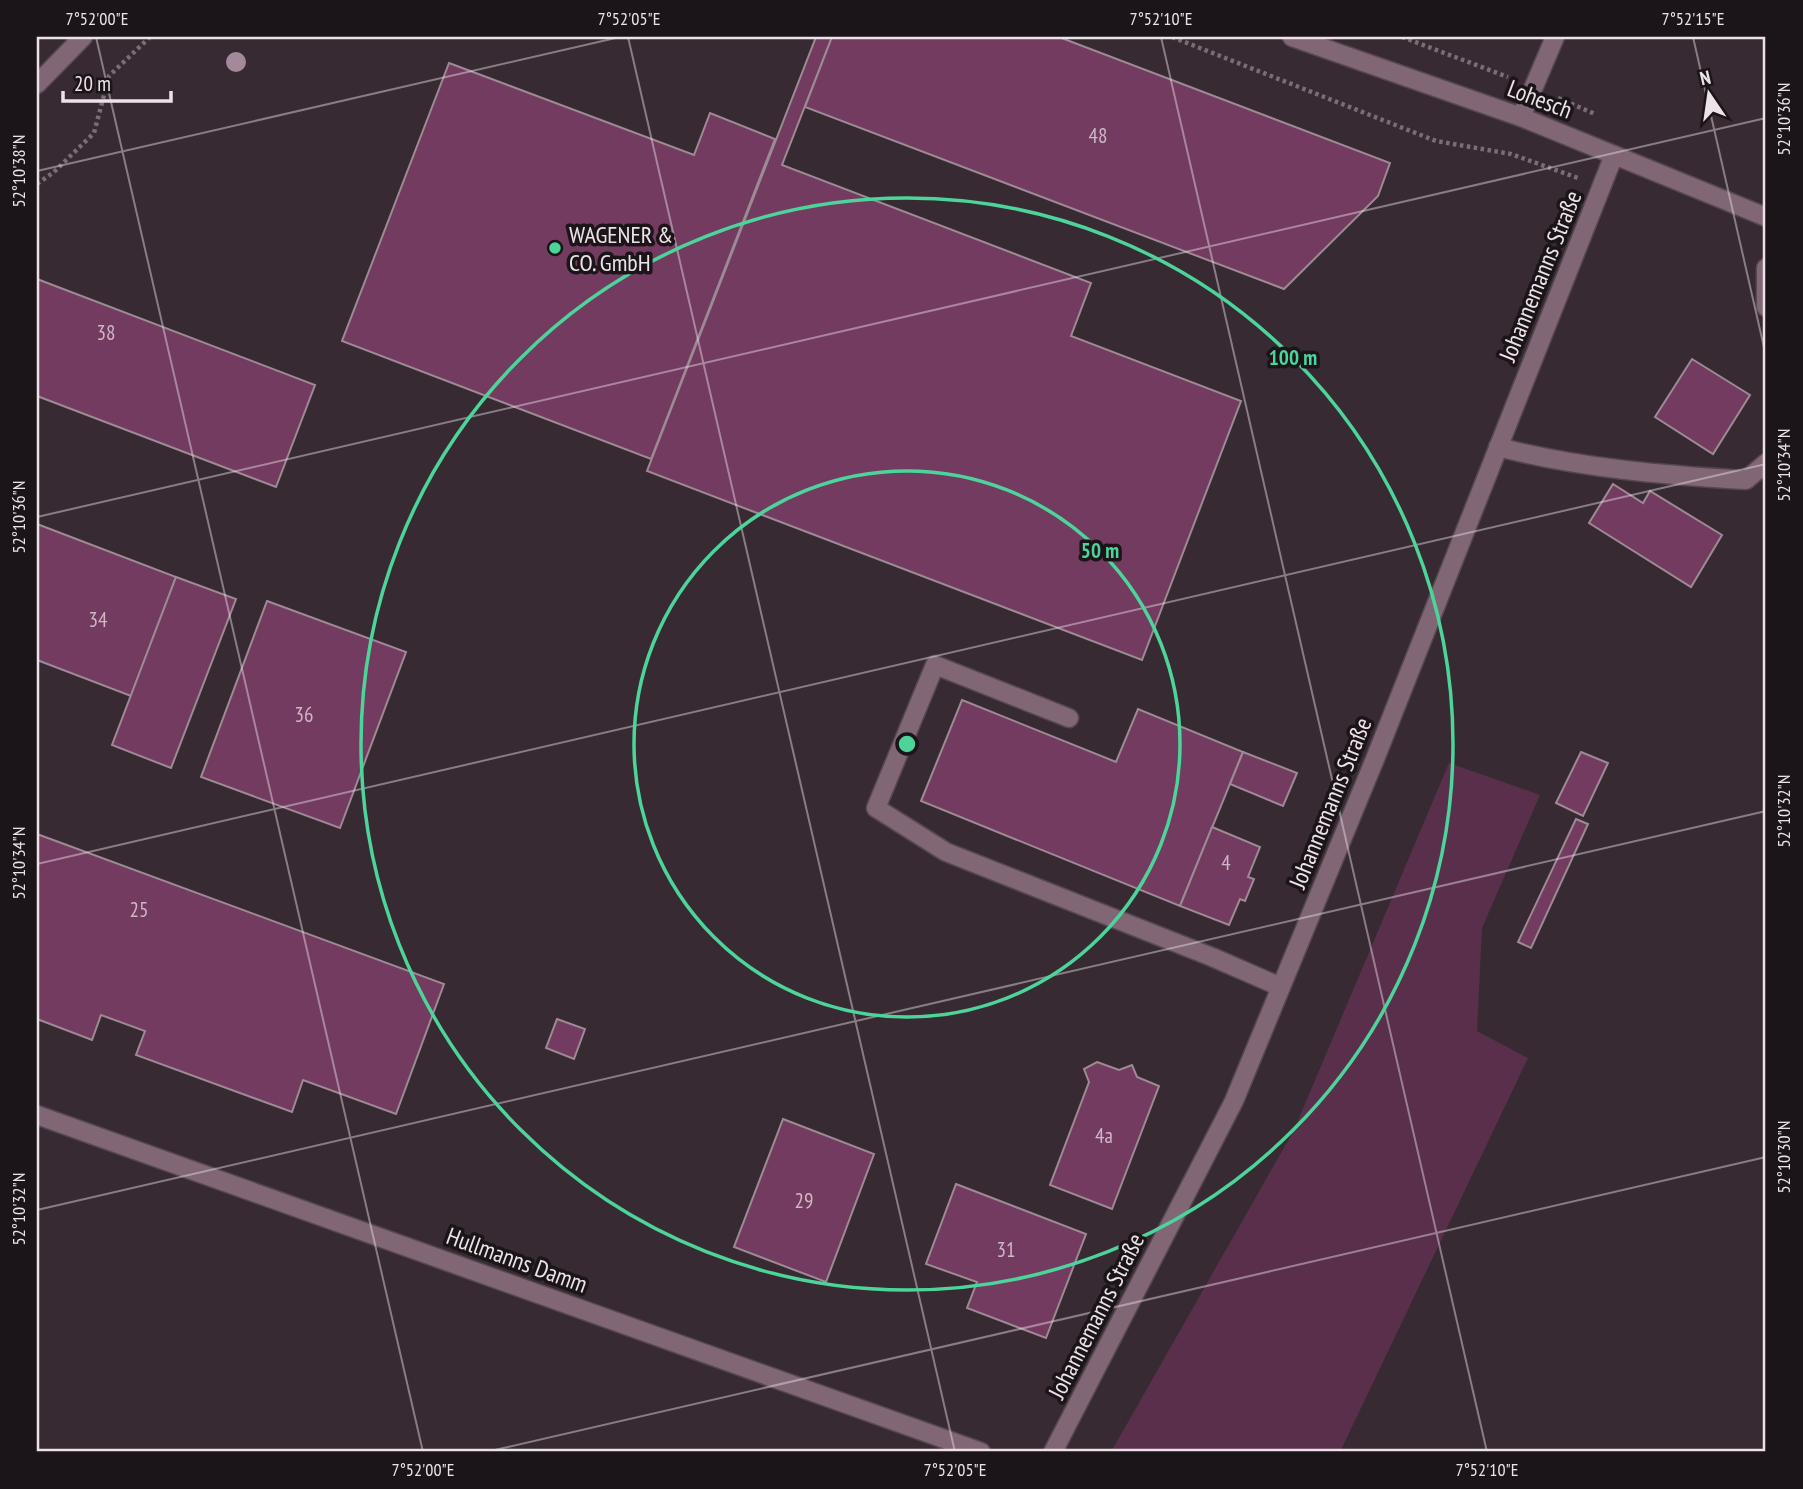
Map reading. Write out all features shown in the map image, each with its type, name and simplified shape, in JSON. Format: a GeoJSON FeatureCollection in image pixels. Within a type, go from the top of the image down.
{"type":"FeatureCollection","features":[{"type":"Feature","properties":{"kind":"street"},"geometry":{"type":"LineString","coordinates":[[37,84],[83,37]]}},
{"type":"Feature","properties":{"kind":"street","name":"Lohesch"},"geometry":{"type":"LineString","coordinates":[[1292,37],[1521,117],[1766,217]]}},
{"type":"Feature","properties":{"kind":"street"},"geometry":{"type":"LineString","coordinates":[[1521,117],[1555,37]]}},
{"type":"Feature","properties":{"kind":"street","name":"Johannemanns Straße"},"geometry":{"type":"LineString","coordinates":[[1053,1452],[1234,1101],[1614,155]]}},
{"type":"Feature","properties":{"kind":"street"},"geometry":{"type":"LineString","coordinates":[[1766,268],[1766,307]]}},
{"type":"Feature","properties":{"kind":"street"},"geometry":{"type":"LineString","coordinates":[[1498,447],[1564,464],[1746,480],[1766,463]]}},
{"type":"Feature","properties":{"kind":"street"},"geometry":{"type":"LineString","coordinates":[[1069,718],[935,665],[876,808],[946,852],[1212,957],[1280,987]]}},
{"type":"Feature","properties":{"kind":"street","name":"Hullmanns Damm"},"geometry":{"type":"LineString","coordinates":[[37,1115],[981,1452]]}},
{"type":"Feature","properties":{"kind":"path"},"geometry":{"type":"LineString","coordinates":[[37,184],[54,172],[94,133],[109,76],[150,37]]}},
{"type":"Feature","properties":{"kind":"path"},"geometry":{"type":"LineString","coordinates":[[1172,37],[1436,141],[1511,154],[1602,187]]}},
{"type":"Feature","properties":{"kind":"shaded area"},"geometry":{"type":"Polygon","coordinates":[[[1449,763],[1540,795],[1482,928],[1477,1031],[1528,1058],[1340,1452],[1111,1452],[1294,1130],[1449,763]]]}},
{"type":"Feature","properties":{"kind":"building"},"geometry":{"type":"Polygon","coordinates":[[[816,37],[832,37],[782,165],[1091,283],[1071,336],[1241,401],[1142,660],[647,471],[816,37]]]}},
{"type":"Feature","properties":{"kind":"building"},"geometry":{"type":"Polygon","coordinates":[[[832,37],[1059,37],[1390,163],[1378,196],[1284,289],[805,107],[832,37]]]}},
{"type":"Feature","properties":{"kind":"building","name":"WAGENER & CO. GmbH"},"geometry":{"type":"Polygon","coordinates":[[[449,63],[694,155],[710,113],[775,139],[651,459],[342,341],[449,63]]]}},
{"type":"Feature","properties":{"kind":"building"},"geometry":{"type":"Polygon","coordinates":[[[37,279],[315,385],[276,487],[37,396],[37,279]]]}},
{"type":"Feature","properties":{"kind":"building"},"geometry":{"type":"Polygon","coordinates":[[[1692,359],[1750,395],[1713,454],[1655,417],[1692,359]]]}},
{"type":"Feature","properties":{"kind":"building"},"geometry":{"type":"Polygon","coordinates":[[[1613,484],[1643,503],[1650,491],[1722,535],[1691,587],[1589,523],[1613,484]]]}},
{"type":"Feature","properties":{"kind":"building"},"geometry":{"type":"Polygon","coordinates":[[[37,524],[176,577],[131,696],[37,660],[37,524]]]}},
{"type":"Feature","properties":{"kind":"building"},"geometry":{"type":"Polygon","coordinates":[[[176,577],[236,599],[171,768],[112,745],[176,577]]]}},
{"type":"Feature","properties":{"kind":"building"},"geometry":{"type":"Polygon","coordinates":[[[267,601],[406,652],[340,828],[201,777],[267,601]]]}},
{"type":"Feature","properties":{"kind":"building"},"geometry":{"type":"Polygon","coordinates":[[[962,700],[1116,762],[1138,709],[1243,752],[1180,906],[921,801],[962,700]]]}},
{"type":"Feature","properties":{"kind":"building"},"geometry":{"type":"Polygon","coordinates":[[[1243,752],[1297,773],[1283,806],[1230,784],[1243,752]]]}},
{"type":"Feature","properties":{"kind":"building"},"geometry":{"type":"Polygon","coordinates":[[[1581,752],[1608,763],[1583,816],[1556,803],[1581,752]]]}},
{"type":"Feature","properties":{"kind":"building"},"geometry":{"type":"Polygon","coordinates":[[[1576,819],[1588,824],[1531,948],[1518,942],[1576,819]]]}},
{"type":"Feature","properties":{"kind":"building"},"geometry":{"type":"Polygon","coordinates":[[[1212,827],[1260,847],[1248,877],[1254,879],[1245,901],[1240,899],[1229,925],[1180,906],[1212,827]]]}},
{"type":"Feature","properties":{"kind":"building"},"geometry":{"type":"Polygon","coordinates":[[[37,834],[444,984],[396,1114],[303,1080],[292,1112],[136,1055],[145,1031],[101,1015],[92,1040],[37,1019],[37,834]]]}},
{"type":"Feature","properties":{"kind":"building"},"geometry":{"type":"Polygon","coordinates":[[[557,1019],[585,1029],[574,1059],[546,1048],[557,1019]]]}},
{"type":"Feature","properties":{"kind":"building"},"geometry":{"type":"Polygon","coordinates":[[[1097,1062],[1119,1070],[1132,1065],[1137,1077],[1159,1086],[1112,1209],[1050,1185],[1089,1082],[1084,1069],[1097,1062]]]}},
{"type":"Feature","properties":{"kind":"building"},"geometry":{"type":"Polygon","coordinates":[[[783,1119],[874,1154],[826,1282],[734,1247],[783,1119]]]}},
{"type":"Feature","properties":{"kind":"building"},"geometry":{"type":"Polygon","coordinates":[[[956,1184],[1086,1234],[1046,1338],[967,1308],[977,1282],[926,1264],[956,1184]]]}},
{"type":"Feature","properties":{"kind":"place","name":"WAGENER & CO. GmbH"},"geometry":{"type":"Point","coordinates":[555,248]}}]}
